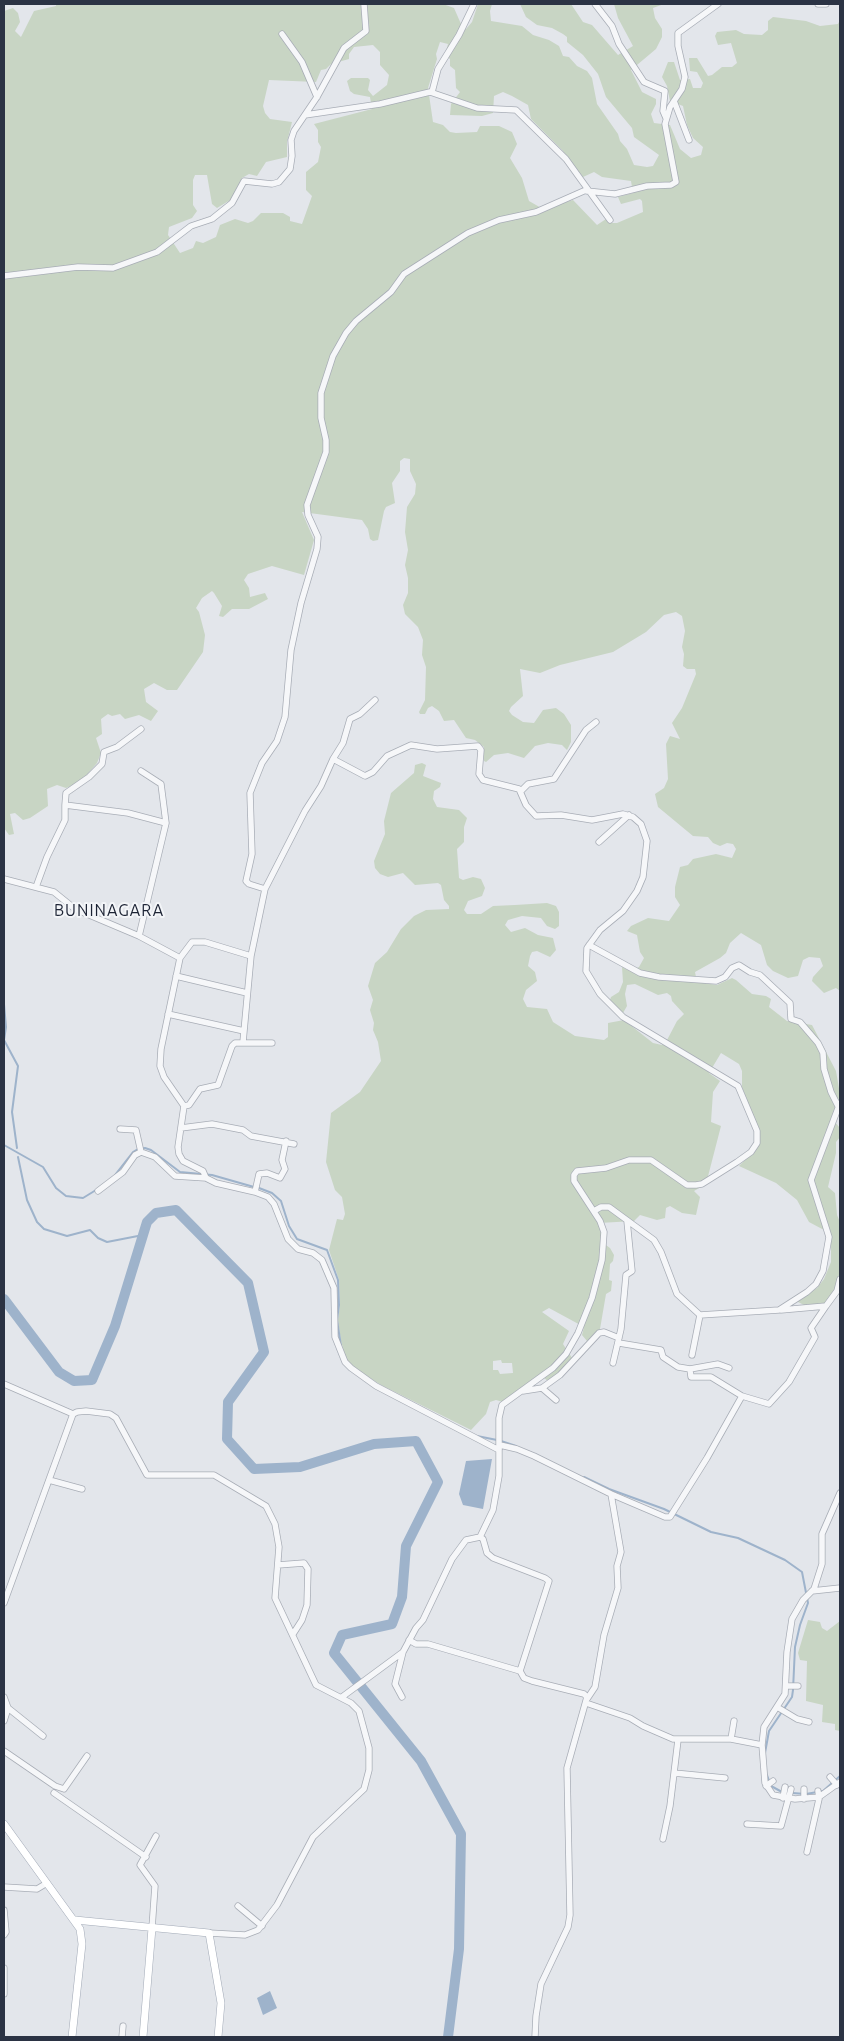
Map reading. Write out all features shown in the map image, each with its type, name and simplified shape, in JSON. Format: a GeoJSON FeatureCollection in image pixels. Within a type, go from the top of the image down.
{"type":"FeatureCollection","features":[{"type":"Feature","properties":{"kind":"main road"},"geometry":{"type":"LineString","coordinates":[[4,1824],[75,1920],[82,1936],[72,2037]]}},
{"type":"Feature","properties":{"kind":"main road"},"geometry":{"type":"LineString","coordinates":[[75,1920],[209,1933],[220,2003],[218,2037]]}},
{"type":"Feature","properties":{"kind":"main road"},"geometry":{"type":"LineString","coordinates":[[143,2037],[152,1928]]}},
{"type":"Feature","properties":{"kind":"street"},"geometry":{"type":"LineString","coordinates":[[4,276],[78,267],[110,269],[157,252],[191,226],[212,219],[228,208],[236,198],[244,181],[272,184],[283,179],[290,169],[292,161],[292,135],[317,97],[344,48],[366,31],[364,4]]}},
{"type":"Feature","properties":{"kind":"street"},"geometry":{"type":"LineString","coordinates":[[432,92],[438,69],[459,36],[474,4]]}},
{"type":"Feature","properties":{"kind":"street"},"geometry":{"type":"LineString","coordinates":[[265,889],[249,884],[246,881],[252,854],[250,792],[262,763],[277,741],[285,717],[291,650],[301,603],[317,549],[318,537],[308,515],[307,504],[326,452],[326,440],[321,418],[321,393],[333,356],[351,327],[391,292],[404,274],[468,233],[499,220],[536,212],[587,190],[615,194],[647,186],[671,185],[676,182],[666,118],[663,111],[665,91],[644,82],[619,44],[612,26],[595,4]]}},
{"type":"Feature","properties":{"kind":"street"},"geometry":{"type":"LineString","coordinates":[[666,118],[685,78],[678,46],[678,33],[718,4]]}},
{"type":"Feature","properties":{"kind":"street"},"geometry":{"type":"LineString","coordinates":[[818,4],[826,4]]}},
{"type":"Feature","properties":{"kind":"street"},"geometry":{"type":"LineString","coordinates":[[282,34],[302,62],[317,97]]}},
{"type":"Feature","properties":{"kind":"street"},"geometry":{"type":"LineString","coordinates":[[305,115],[350,109],[432,92],[477,108],[516,110],[566,159],[610,220]]}},
{"type":"Feature","properties":{"kind":"street"},"geometry":{"type":"LineString","coordinates":[[674,101],[689,140]]}},
{"type":"Feature","properties":{"kind":"street"},"geometry":{"type":"LineString","coordinates":[[242,1042],[251,956],[265,889],[343,743],[350,719],[360,714],[375,700]]}},
{"type":"Feature","properties":{"kind":"street"},"geometry":{"type":"LineString","coordinates":[[521,791],[528,784],[554,779],[586,730],[596,722]]}},
{"type":"Feature","properties":{"kind":"street"},"geometry":{"type":"LineString","coordinates":[[36,887],[47,857],[65,820],[66,793],[89,777],[102,764],[104,752],[117,747],[141,728]]}},
{"type":"Feature","properties":{"kind":"street"},"geometry":{"type":"LineString","coordinates":[[333,759],[365,776],[371,774],[387,756],[411,745],[437,749],[478,746],[481,750],[479,774],[483,780],[521,791]]}},
{"type":"Feature","properties":{"kind":"street"},"geometry":{"type":"LineString","coordinates":[[138,936],[166,823],[161,784],[141,771]]}},
{"type":"Feature","properties":{"kind":"street"},"geometry":{"type":"LineString","coordinates":[[480,1537],[495,1500],[499,1476],[502,1405],[553,1368],[566,1354],[578,1333],[592,1298],[604,1246],[604,1232],[600,1221],[574,1181],[574,1175],[577,1171],[606,1168],[629,1160],[651,1160],[687,1185],[696,1185],[716,1176],[751,1152],[757,1144],[758,1138],[741,1091],[734,1083],[645,1032],[623,1017],[600,994],[586,971],[585,959],[589,945],[600,930],[623,911],[637,891],[643,877],[648,841],[641,824],[629,815],[623,814],[589,820],[561,815],[538,817],[526,805],[521,791]]}},
{"type":"Feature","properties":{"kind":"street"},"geometry":{"type":"LineString","coordinates":[[66,805],[128,814],[166,823]]}},
{"type":"Feature","properties":{"kind":"street"},"geometry":{"type":"LineString","coordinates":[[599,842],[629,815]]}},
{"type":"Feature","properties":{"kind":"street"},"geometry":{"type":"LineString","coordinates":[[4,879],[54,892],[76,910],[138,936],[180,958]]}},
{"type":"Feature","properties":{"kind":"street"},"geometry":{"type":"LineString","coordinates":[[251,956],[205,942],[192,942],[180,958],[168,1014],[160,1066],[164,1078],[184,1106],[178,1147],[181,1158],[216,1183],[257,1189],[268,1197],[274,1204],[288,1239],[298,1249],[313,1253],[322,1260],[334,1288],[335,1337],[345,1362],[351,1368],[376,1386],[499,1445],[517,1449],[534,1456],[611,1494],[665,1517],[670,1517],[707,1458],[742,1396]]}},
{"type":"Feature","properties":{"kind":"street"},"geometry":{"type":"LineString","coordinates":[[589,945],[625,966],[659,978],[716,981],[725,977],[732,968],[739,964],[750,972],[760,974],[790,1003],[790,1020],[803,1025],[818,1044],[823,1054],[824,1070],[839,1104],[811,1180],[829,1237],[823,1271],[816,1284],[779,1310]]}},
{"type":"Feature","properties":{"kind":"street"},"geometry":{"type":"LineString","coordinates":[[176,976],[248,993]]}},
{"type":"Feature","properties":{"kind":"street"},"geometry":{"type":"LineString","coordinates":[[168,1014],[244,1031]]}},
{"type":"Feature","properties":{"kind":"street"},"geometry":{"type":"LineString","coordinates":[[184,1106],[192,1102],[200,1089],[218,1084],[232,1046],[242,1042],[272,1043]]}},
{"type":"Feature","properties":{"kind":"street"},"geometry":{"type":"LineString","coordinates":[[180,1128],[212,1124],[243,1130],[251,1136],[294,1144]]}},
{"type":"Feature","properties":{"kind":"street"},"geometry":{"type":"LineString","coordinates":[[120,1129],[136,1130],[141,1150],[155,1157],[176,1177],[205,1176]]}},
{"type":"Feature","properties":{"kind":"street"},"geometry":{"type":"LineString","coordinates":[[257,1189],[259,1174],[267,1173],[280,1178],[285,1169],[282,1160],[286,1141]]}},
{"type":"Feature","properties":{"kind":"street"},"geometry":{"type":"LineString","coordinates":[[98,1191],[123,1172],[141,1150]]}},
{"type":"Feature","properties":{"kind":"street"},"geometry":{"type":"LineString","coordinates":[[594,1211],[601,1207],[609,1207],[658,1246],[677,1294],[682,1301],[700,1316],[826,1306]]}},
{"type":"Feature","properties":{"kind":"street"},"geometry":{"type":"LineString","coordinates":[[613,1363],[619,1341],[626,1275],[632,1271],[627,1221]]}},
{"type":"Feature","properties":{"kind":"street"},"geometry":{"type":"LineString","coordinates":[[690,1369],[691,1378],[711,1377],[742,1396],[768,1404],[783,1389],[815,1337],[811,1328],[837,1291],[840,1279]]}},
{"type":"Feature","properties":{"kind":"street"},"geometry":{"type":"LineString","coordinates":[[692,1355],[700,1316]]}},
{"type":"Feature","properties":{"kind":"street"},"geometry":{"type":"LineString","coordinates":[[523,1391],[542,1388],[560,1376],[599,1333],[604,1332],[619,1341],[661,1350],[663,1357],[678,1368],[690,1369],[718,1364],[729,1368]]}},
{"type":"Feature","properties":{"kind":"street"},"geometry":{"type":"LineString","coordinates":[[4,1384],[73,1414],[86,1411],[110,1414],[116,1418],[148,1475],[214,1475],[266,1506],[274,1524],[279,1547],[274,1595],[316,1685],[351,1703],[362,1719],[369,1748],[370,1770],[366,1785],[313,1837],[278,1905],[262,1926],[254,1933],[248,1934],[209,1933]]}},
{"type":"Feature","properties":{"kind":"street"},"geometry":{"type":"LineString","coordinates":[[542,1388],[556,1400]]}},
{"type":"Feature","properties":{"kind":"street"},"geometry":{"type":"LineString","coordinates":[[4,1603],[73,1414]]}},
{"type":"Feature","properties":{"kind":"street"},"geometry":{"type":"LineString","coordinates":[[49,1480],[82,1490]]}},
{"type":"Feature","properties":{"kind":"street"},"geometry":{"type":"LineString","coordinates":[[819,1794],[787,1792],[773,1795],[762,1746],[764,1727],[781,1709],[783,1699],[792,1686],[790,1626],[803,1600],[810,1592],[822,1564],[822,1534],[840,1493]]}},
{"type":"Feature","properties":{"kind":"street"},"geometry":{"type":"LineString","coordinates":[[536,2037],[541,1984],[568,1926],[570,1915],[567,1768],[569,1754],[586,1701],[595,1687],[604,1635],[618,1588],[617,1566],[621,1552],[611,1494]]}},
{"type":"Feature","properties":{"kind":"street"},"geometry":{"type":"LineString","coordinates":[[402,1697],[395,1684],[402,1652],[435,1599],[457,1550],[466,1540],[480,1537]]}},
{"type":"Feature","properties":{"kind":"street"},"geometry":{"type":"LineString","coordinates":[[480,1537],[483,1539],[487,1553],[493,1558],[549,1581],[520,1672]]}},
{"type":"Feature","properties":{"kind":"street"},"geometry":{"type":"LineString","coordinates":[[278,1565],[304,1563],[308,1569],[307,1605],[302,1620],[292,1634]]}},
{"type":"Feature","properties":{"kind":"street"},"geometry":{"type":"LineString","coordinates":[[810,1592],[840,1588]]}},
{"type":"Feature","properties":{"kind":"street"},"geometry":{"type":"LineString","coordinates":[[409,1640],[416,1644],[428,1644],[520,1672],[524,1678],[584,1694],[586,1701]]}},
{"type":"Feature","properties":{"kind":"street"},"geometry":{"type":"LineString","coordinates":[[342,1698],[402,1652]]}},
{"type":"Feature","properties":{"kind":"street"},"geometry":{"type":"LineString","coordinates":[[4,1698],[8,1708],[43,1736]]}},
{"type":"Feature","properties":{"kind":"street"},"geometry":{"type":"LineString","coordinates":[[586,1701],[630,1718],[678,1740],[731,1739],[762,1746]]}},
{"type":"Feature","properties":{"kind":"street"},"geometry":{"type":"LineString","coordinates":[[4,1721],[8,1708]]}},
{"type":"Feature","properties":{"kind":"street"},"geometry":{"type":"LineString","coordinates":[[781,1709],[797,1719],[808,1722]]}},
{"type":"Feature","properties":{"kind":"street"},"geometry":{"type":"LineString","coordinates":[[731,1739],[734,1721]]}},
{"type":"Feature","properties":{"kind":"street"},"geometry":{"type":"LineString","coordinates":[[663,1839],[670,1806],[678,1740]]}},
{"type":"Feature","properties":{"kind":"street"},"geometry":{"type":"LineString","coordinates":[[4,1751],[55,1786],[64,1789],[87,1756]]}},
{"type":"Feature","properties":{"kind":"street"},"geometry":{"type":"LineString","coordinates":[[674,1773],[725,1778]]}},
{"type":"Feature","properties":{"kind":"street"},"geometry":{"type":"LineString","coordinates":[[807,1852],[819,1794],[835,1781]]}},
{"type":"Feature","properties":{"kind":"street"},"geometry":{"type":"LineString","coordinates":[[747,1824],[780,1827],[787,1792]]}},
{"type":"Feature","properties":{"kind":"street"},"geometry":{"type":"LineString","coordinates":[[54,1793],[146,1857]]}},
{"type":"Feature","properties":{"kind":"street"},"geometry":{"type":"LineString","coordinates":[[152,1928],[155,1886],[140,1866],[156,1836]]}},
{"type":"Feature","properties":{"kind":"street"},"geometry":{"type":"LineString","coordinates":[[4,1887],[37,1889],[47,1882]]}},
{"type":"Feature","properties":{"kind":"street"},"geometry":{"type":"LineString","coordinates":[[238,1906],[262,1926]]}},
{"type":"Feature","properties":{"kind":"street"},"geometry":{"type":"LineString","coordinates":[[4,1910],[6,1932],[4,1935]]}},
{"type":"Feature","properties":{"kind":"street"},"geometry":{"type":"LineString","coordinates":[[4,1968],[4,1994]]}},
{"type":"Feature","properties":{"kind":"street"},"geometry":{"type":"LineString","coordinates":[[122,2037],[123,2026]]}},
{"type":"Feature","properties":{"kind":"green space"},"geometry":{"type":"Polygon","coordinates":[[[56,4],[443,4],[454,8],[461,24],[466,29],[472,22],[478,4],[492,4],[490,11],[491,21],[522,26],[533,35],[549,40],[559,46],[563,56],[569,57],[577,66],[587,71],[592,78],[597,104],[618,134],[634,165],[647,167],[653,166],[659,155],[634,137],[632,128],[606,97],[598,74],[583,55],[567,42],[567,37],[552,28],[537,25],[526,17],[520,4],[571,4],[583,22],[592,25],[618,55],[633,46],[618,18],[614,4],[664,4],[653,8],[655,18],[662,29],[662,37],[656,49],[631,70],[642,92],[656,99],[656,104],[651,114],[654,123],[670,125],[680,149],[691,158],[701,155],[703,147],[693,138],[687,125],[683,106],[670,101],[667,86],[662,77],[668,62],[674,62],[680,80],[690,79],[693,88],[701,88],[703,83],[697,72],[690,71],[689,58],[697,58],[708,76],[722,67],[732,67],[737,63],[731,43],[718,45],[715,36],[717,32],[736,30],[744,34],[762,35],[768,30],[768,21],[773,17],[806,21],[820,26],[838,24],[840,20],[840,991],[836,988],[824,993],[812,981],[813,977],[823,966],[820,958],[809,957],[803,960],[798,976],[788,978],[773,971],[767,965],[761,945],[741,933],[730,943],[726,953],[695,972],[697,982],[717,985],[732,978],[752,994],[766,996],[771,999],[769,1007],[787,1021],[812,1025],[836,1071],[840,1094],[834,1121],[840,1128],[840,1137],[836,1142],[836,1153],[828,1187],[835,1193],[837,1215],[840,1222],[840,1272],[834,1292],[824,1304],[804,1305],[796,1301],[817,1288],[824,1279],[831,1262],[831,1239],[824,1230],[809,1222],[797,1200],[776,1183],[739,1166],[758,1147],[757,1127],[742,1087],[742,1071],[739,1064],[721,1053],[709,1073],[720,1081],[713,1092],[711,1122],[721,1126],[706,1184],[694,1191],[700,1197],[696,1215],[682,1213],[670,1206],[666,1208],[665,1218],[657,1220],[640,1215],[634,1221],[599,1223],[603,1243],[610,1248],[614,1255],[613,1261],[610,1264],[609,1280],[612,1281],[611,1291],[606,1294],[600,1329],[587,1341],[582,1335],[584,1327],[549,1308],[542,1312],[569,1331],[563,1344],[572,1358],[559,1375],[548,1381],[540,1375],[503,1402],[496,1400],[490,1402],[486,1414],[471,1430],[381,1385],[353,1367],[346,1359],[341,1341],[338,1320],[340,1305],[339,1280],[329,1250],[337,1219],[343,1220],[345,1214],[342,1197],[335,1190],[326,1162],[331,1113],[360,1092],[381,1061],[378,1042],[373,1030],[374,1023],[370,1010],[373,1000],[368,986],[375,963],[387,952],[401,929],[414,916],[426,910],[449,909],[444,900],[441,885],[438,883],[415,885],[403,873],[388,877],[380,874],[375,868],[374,861],[385,834],[384,821],[391,793],[414,773],[415,765],[422,763],[426,765],[423,776],[441,783],[440,787],[434,791],[433,799],[437,807],[459,810],[467,818],[464,827],[464,842],[457,849],[459,878],[463,880],[473,877],[481,879],[485,888],[482,896],[468,901],[464,910],[467,914],[481,914],[493,906],[547,903],[556,906],[559,912],[559,926],[555,929],[547,926],[541,918],[522,916],[508,920],[505,925],[511,932],[525,928],[538,935],[553,938],[556,950],[550,957],[537,951],[532,952],[530,956],[528,966],[535,972],[537,981],[526,990],[523,999],[527,1007],[547,1009],[553,1022],[575,1036],[604,1040],[608,1037],[608,1023],[624,1020],[653,1043],[662,1045],[666,1042],[677,1021],[684,1014],[672,1001],[671,996],[667,993],[658,995],[635,984],[627,985],[625,994],[627,1006],[623,1013],[610,1000],[611,997],[619,992],[623,982],[622,967],[630,971],[639,967],[644,958],[640,952],[637,935],[627,931],[631,926],[648,918],[669,921],[680,905],[675,897],[675,887],[680,867],[688,865],[693,859],[716,854],[732,858],[736,849],[733,844],[727,843],[720,846],[713,843],[708,837],[693,836],[658,807],[655,794],[664,788],[668,779],[666,744],[670,736],[680,739],[672,723],[682,708],[696,674],[695,669],[687,669],[683,666],[684,654],[682,647],[685,631],[682,616],[676,612],[664,615],[646,632],[613,652],[560,665],[540,673],[520,669],[523,696],[509,711],[523,722],[534,723],[543,710],[556,708],[564,714],[571,725],[571,742],[567,750],[562,745],[548,743],[535,746],[524,758],[508,753],[494,755],[486,762],[484,761],[484,747],[475,740],[466,738],[454,720],[444,721],[439,711],[432,706],[428,708],[425,714],[420,714],[419,712],[425,700],[426,667],[422,655],[423,640],[418,627],[405,614],[403,605],[408,593],[408,578],[405,565],[408,550],[405,532],[407,507],[415,494],[416,484],[410,471],[410,459],[404,458],[400,461],[400,471],[392,483],[395,503],[386,507],[384,511],[378,540],[373,541],[370,539],[368,529],[362,520],[302,512],[314,540],[304,575],[272,566],[248,574],[244,580],[249,588],[250,597],[265,593],[268,599],[249,609],[232,609],[223,617],[219,616],[222,606],[212,591],[202,598],[196,608],[199,612],[205,635],[203,652],[177,690],[167,690],[154,683],[144,689],[146,702],[158,711],[151,721],[139,715],[125,719],[120,714],[112,716],[108,714],[101,719],[102,734],[96,738],[101,753],[97,763],[84,778],[66,788],[57,785],[47,789],[48,806],[30,818],[23,820],[15,813],[10,814],[14,834],[9,835],[4,828],[4,11],[13,8],[18,13],[20,22],[15,31],[21,37],[34,11],[56,6],[56,4]],[[440,42],[428,88],[433,122],[443,125],[450,132],[456,133],[477,132],[480,126],[499,126],[512,132],[517,144],[510,158],[522,178],[529,201],[543,209],[573,200],[597,225],[606,219],[612,223],[617,223],[643,212],[640,199],[621,204],[618,197],[633,193],[631,181],[602,177],[594,172],[583,177],[562,150],[531,119],[528,105],[512,96],[503,92],[494,96],[493,113],[482,116],[450,115],[451,104],[460,92],[456,88],[455,70],[450,66],[450,59],[445,55],[448,44],[440,42]],[[373,45],[354,47],[349,54],[349,59],[331,64],[326,69],[321,70],[316,82],[269,80],[263,106],[265,113],[270,119],[292,122],[287,142],[287,157],[266,162],[257,176],[249,174],[242,178],[232,199],[217,208],[212,204],[207,175],[195,175],[193,180],[193,205],[197,211],[192,218],[169,227],[168,235],[180,253],[193,248],[196,241],[203,243],[216,237],[220,225],[235,219],[248,223],[261,213],[283,213],[290,217],[290,221],[302,224],[312,196],[306,190],[306,172],[318,162],[321,147],[318,142],[318,130],[314,124],[372,109],[370,97],[354,94],[350,91],[347,81],[351,78],[368,78],[370,80],[368,90],[373,96],[387,85],[389,75],[380,65],[380,52],[373,45]],[[501,1360],[493,1361],[493,1370],[498,1370],[500,1374],[513,1373],[512,1363],[502,1363],[501,1360]]]}},
{"type":"Feature","properties":{"kind":"green space"},"geometry":{"type":"Polygon","coordinates":[[[808,1620],[820,1622],[822,1628],[827,1631],[840,1621],[840,1731],[835,1730],[835,1724],[822,1722],[823,1705],[806,1701],[807,1661],[800,1660],[798,1653],[808,1620]]]}},
{"type":"Feature","properties":{"kind":"water"},"geometry":{"type":"Polygon","coordinates":[[[492,1459],[483,1509],[463,1505],[459,1494],[466,1461],[492,1459]]]}},
{"type":"Feature","properties":{"kind":"water"},"geometry":{"type":"Polygon","coordinates":[[[270,1991],[277,2008],[263,2015],[257,1998],[270,1991]]]}},
{"type":"Feature","properties":{"kind":"waterway"},"geometry":{"type":"LineString","coordinates":[[4,1004],[6,1027],[4,1040],[18,1066],[12,1112],[17,1148]]}},
{"type":"Feature","properties":{"kind":"waterway"},"geometry":{"type":"LineString","coordinates":[[4,1145],[43,1167],[56,1188],[66,1196],[83,1198],[96,1190]]}},
{"type":"Feature","properties":{"kind":"waterway"},"geometry":{"type":"LineString","coordinates":[[115,1175],[133,1152],[145,1148],[151,1150],[180,1172],[212,1175],[254,1187]]}},
{"type":"Feature","properties":{"kind":"waterway"},"geometry":{"type":"LineString","coordinates":[[18,1157],[27,1200],[37,1222],[44,1229],[67,1236],[90,1230],[98,1238],[107,1242],[143,1235]]}},
{"type":"Feature","properties":{"kind":"waterway"},"geometry":{"type":"LineString","coordinates":[[259,1188],[272,1193],[281,1201],[289,1226],[297,1239],[327,1250],[338,1280],[339,1305],[337,1320],[341,1346]]}},
{"type":"Feature","properties":{"kind":"waterway"},"geometry":{"type":"LineString","coordinates":[[4,1299],[59,1372],[74,1381],[92,1380],[115,1326],[147,1222],[156,1213],[176,1210],[248,1283],[264,1352],[228,1402],[227,1439],[254,1469],[300,1467],[374,1444],[416,1441],[438,1482],[406,1546],[402,1597],[392,1624],[342,1635],[334,1653],[421,1761],[461,1834],[459,1949],[448,2037]]}},
{"type":"Feature","properties":{"kind":"waterway"},"geometry":{"type":"LineString","coordinates":[[477,1436],[497,1440]]}},
{"type":"Feature","properties":{"kind":"waterway"},"geometry":{"type":"LineString","coordinates":[[501,1441],[516,1446]]}},
{"type":"Feature","properties":{"kind":"waterway"},"geometry":{"type":"LineString","coordinates":[[584,1477],[609,1489],[664,1509],[711,1532],[738,1538],[785,1560],[802,1572],[808,1603],[795,1647],[792,1697],[769,1731],[765,1753]]}},
{"type":"Feature","properties":{"kind":"waterway"},"geometry":{"type":"LineString","coordinates":[[767,1775],[771,1786],[782,1792]]}},
{"type":"Feature","properties":{"kind":"waterway"},"geometry":{"type":"LineString","coordinates":[[792,1793],[806,1794],[823,1791],[840,1776]]}},
{"type":"Feature","properties":{"kind":"district","name":"BUNINAGARA"},"geometry":{"type":"Point","coordinates":[109,911]}}]}
